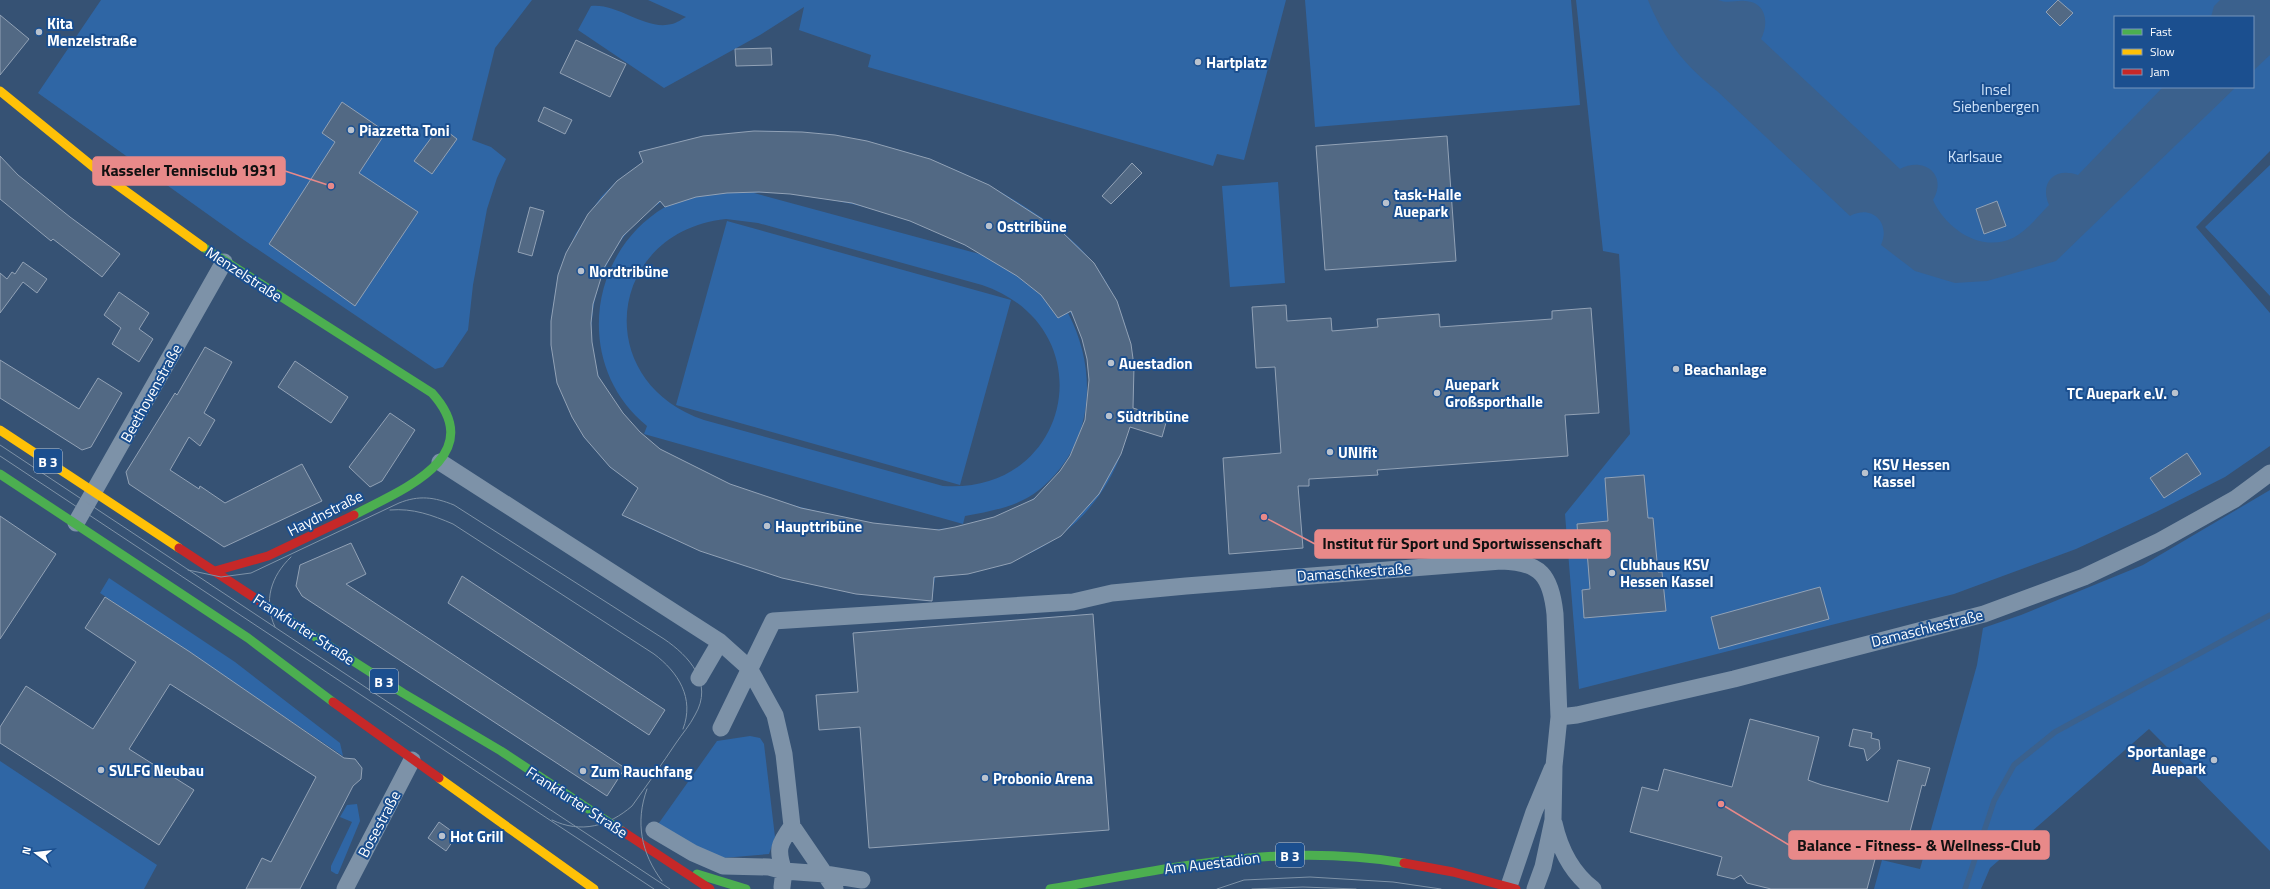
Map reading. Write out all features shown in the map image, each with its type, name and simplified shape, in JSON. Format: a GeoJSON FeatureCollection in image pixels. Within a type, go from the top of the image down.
{"type":"FeatureCollection","features":[{"type":"Feature","properties":{"kind":"main road","name":"Menzelstraße"},"geometry":{"type":"LineString","coordinates":[[0,92],[101,174],[224,262],[438,399],[447,414],[451,433],[442,464]]}},
{"type":"Feature","properties":{"kind":"main road","name":"Frankfurter Straße"},"geometry":{"type":"LineString","coordinates":[[0,430],[403,693],[501,752],[710,889]]}},
{"type":"Feature","properties":{"kind":"main road","name":"Haydnstraße"},"geometry":{"type":"LineString","coordinates":[[215,571],[240,567],[294,545],[424,477],[442,464]]}},
{"type":"Feature","properties":{"kind":"main road","name":"B 3"},"geometry":{"type":"LineString","coordinates":[[0,474],[76,523],[271,654],[412,760],[594,889]]}},
{"type":"Feature","properties":{"kind":"main road","name":"Am Auestadion"},"geometry":{"type":"LineString","coordinates":[[1050,889],[1152,871],[1257,856],[1342,855],[1429,866],[1511,888]]}},
{"type":"Feature","properties":{"kind":"main road"},"geometry":{"type":"LineString","coordinates":[[675,866],[728,885],[746,889]]}},
{"type":"Feature","properties":{"kind":"street","name":"Beethovenstraße"},"geometry":{"type":"LineString","coordinates":[[76,523],[95,492],[224,262]]}},
{"type":"Feature","properties":{"kind":"street"},"geometry":{"type":"LineString","coordinates":[[442,464],[720,642],[749,668],[776,715],[784,754],[792,826],[835,889]]}},
{"type":"Feature","properties":{"kind":"street","name":"Damaschkestraße"},"geometry":{"type":"LineString","coordinates":[[1559,717],[1577,715],[1734,679],[1984,614],[2084,577],[2160,541],[2235,499],[2270,473]]}},
{"type":"Feature","properties":{"kind":"street","name":"Damaschkestraße"},"geometry":{"type":"LineString","coordinates":[[749,668],[773,621],[1073,602],[1112,593],[1329,573],[1515,561],[1539,571],[1548,581],[1553,597],[1559,717],[1554,766],[1553,820],[1543,867],[1535,889]]}},
{"type":"Feature","properties":{"kind":"street"},"geometry":{"type":"LineString","coordinates":[[699,678],[720,642]]}},
{"type":"Feature","properties":{"kind":"street"},"geometry":{"type":"LineString","coordinates":[[721,728],[749,668]]}},
{"type":"Feature","properties":{"kind":"street","name":"Bosestraße"},"geometry":{"type":"LineString","coordinates":[[345,889],[412,760]]}},
{"type":"Feature","properties":{"kind":"street","name":"Damaschkestraße"},"geometry":{"type":"LineString","coordinates":[[1511,888],[1534,812],[1554,766]]}},
{"type":"Feature","properties":{"kind":"street"},"geometry":{"type":"LineString","coordinates":[[1553,820],[1558,841],[1574,872],[1593,889]]}},
{"type":"Feature","properties":{"kind":"street"},"geometry":{"type":"LineString","coordinates":[[783,879],[778,855],[783,838],[792,826]]}},
{"type":"Feature","properties":{"kind":"street"},"geometry":{"type":"LineString","coordinates":[[654,830],[693,853],[723,866],[763,867],[783,879],[825,874],[862,880]]}},
{"type":"Feature","properties":{"kind":"green space"},"geometry":{"type":"Polygon","coordinates":[[[101,0],[532,0],[495,48],[472,140],[491,147],[506,159],[497,178],[487,209],[473,285],[468,330],[443,367],[435,369],[241,238],[38,93],[101,0]]]}},
{"type":"Feature","properties":{"kind":"green space"},"geometry":{"type":"Polygon","coordinates":[[[648,0],[1286,0],[1244,160],[1217,154],[1213,166],[868,67],[871,55],[799,30],[804,7],[760,35],[664,88],[578,30],[591,6],[601,6],[652,24],[662,25],[674,23],[686,17],[648,0]]]}},
{"type":"Feature","properties":{"kind":"green space"},"geometry":{"type":"Polygon","coordinates":[[[1305,0],[1571,0],[1580,105],[1315,127],[1305,0]]]}},
{"type":"Feature","properties":{"kind":"green space"},"geometry":{"type":"Polygon","coordinates":[[[1576,0],[2270,0],[2270,151],[2196,227],[2270,313],[2270,446],[2225,477],[2156,512],[2076,549],[1954,594],[1579,689],[1565,514],[1630,434],[1619,254],[1603,251],[1576,0]]]}},
{"type":"Feature","properties":{"kind":"green space","name":"Auestadion"},"geometry":{"type":"Polygon","coordinates":[[[769,131],[804,133],[872,143],[905,152],[938,163],[969,176],[1000,192],[1030,210],[1073,241],[1104,278],[1121,314],[1131,353],[1133,394],[1127,434],[1114,471],[1092,505],[1062,534],[1047,544],[1017,559],[985,569],[935,577],[932,601],[851,591],[811,584],[773,574],[735,563],[697,549],[622,515],[638,488],[610,467],[584,437],[551,321],[558,275],[576,233],[601,197],[617,181],[643,162],[639,152],[703,136],[769,131]],[[760,192],[754,193],[983,255],[941,233],[897,216],[875,210],[852,204],[806,196],[760,192]],[[661,202],[629,230],[613,252],[602,277],[597,291],[593,312],[591,336],[593,359],[596,370],[605,388],[635,428],[661,450],[682,462],[725,482],[792,505],[876,524],[927,530],[965,526],[1004,514],[1027,503],[1044,490],[1055,478],[1060,471],[1077,442],[1083,426],[1087,410],[1089,376],[1088,359],[1084,342],[1070,312],[1068,313],[1078,336],[1084,359],[1087,383],[1086,407],[1081,430],[1071,452],[1057,472],[1031,496],[1004,508],[965,516],[963,524],[644,434],[647,426],[624,402],[608,374],[600,344],[599,312],[606,282],[619,253],[639,228],[665,207],[661,202]],[[726,219],[686,230],[656,251],[636,278],[627,310],[629,343],[642,374],[667,401],[704,420],[943,486],[987,482],[1021,464],[1045,437],[1058,405],[1058,369],[1046,335],[1021,306],[982,285],[758,223],[726,219]]]}},
{"type":"Feature","properties":{"kind":"green space"},"geometry":{"type":"Polygon","coordinates":[[[2270,165],[2270,296],[2205,227],[2270,165]]]}},
{"type":"Feature","properties":{"kind":"green space"},"geometry":{"type":"Polygon","coordinates":[[[1278,182],[1285,283],[1230,287],[1222,186],[1278,182]]]}},
{"type":"Feature","properties":{"kind":"green space"},"geometry":{"type":"Polygon","coordinates":[[[727,221],[1011,300],[960,485],[676,405],[727,221]]]}},
{"type":"Feature","properties":{"kind":"green space"},"geometry":{"type":"Polygon","coordinates":[[[2270,490],[2270,851],[2149,729],[1990,868],[1981,889],[1874,889],[1882,860],[1920,869],[1977,665],[1983,628],[2021,615],[2143,565],[2270,490]]]}},
{"type":"Feature","properties":{"kind":"green space"},"geometry":{"type":"Polygon","coordinates":[[[109,578],[235,662],[340,743],[343,756],[100,593],[109,578]]]}},
{"type":"Feature","properties":{"kind":"green space"},"geometry":{"type":"Polygon","coordinates":[[[750,736],[760,738],[764,744],[775,837],[769,854],[723,858],[654,830],[717,741],[750,736]]]}},
{"type":"Feature","properties":{"kind":"green space"},"geometry":{"type":"Polygon","coordinates":[[[0,761],[157,865],[144,889],[0,889],[0,761]]]}},
{"type":"Feature","properties":{"kind":"green space"},"geometry":{"type":"Polygon","coordinates":[[[357,804],[360,821],[338,874],[336,874],[331,871],[331,866],[352,822],[340,817],[347,805],[357,804]]]}},
{"type":"Feature","properties":{"kind":"shaded area"},"geometry":{"type":"Polygon","coordinates":[[[1648,0],[1745,1],[1758,5],[1762,10],[1765,21],[1764,33],[1761,39],[1900,169],[1917,165],[1931,170],[1938,183],[1937,191],[1933,200],[1946,220],[1966,236],[1989,242],[2001,242],[2013,238],[2028,227],[2049,205],[2046,197],[2046,189],[2051,178],[2062,173],[2078,175],[2162,88],[2235,88],[2056,261],[1987,281],[1955,283],[1915,271],[1881,245],[1883,230],[1878,218],[1866,212],[1850,216],[1695,72],[1668,39],[1648,0]]]}},
{"type":"Feature","properties":{"kind":"shaded area"},"geometry":{"type":"Polygon","coordinates":[[[2220,0],[2270,0],[2270,55],[2254,70],[2254,16],[2211,16],[2214,6],[2220,0]]]}},
{"type":"Feature","properties":{"kind":"building"},"geometry":{"type":"Polygon","coordinates":[[[2058,0],[2073,13],[2060,26],[2046,12],[2058,0]]]}},
{"type":"Feature","properties":{"kind":"building"},"geometry":{"type":"Polygon","coordinates":[[[0,15],[29,39],[0,75],[0,15]]]}},
{"type":"Feature","properties":{"kind":"building"},"geometry":{"type":"Polygon","coordinates":[[[576,40],[626,64],[610,97],[560,73],[576,40]]]}},
{"type":"Feature","properties":{"kind":"building"},"geometry":{"type":"Polygon","coordinates":[[[771,48],[772,65],[736,66],[735,49],[771,48]]]}},
{"type":"Feature","properties":{"kind":"building"},"geometry":{"type":"Polygon","coordinates":[[[342,102],[386,132],[359,173],[418,212],[355,306],[269,244],[335,142],[322,133],[342,102]]]}},
{"type":"Feature","properties":{"kind":"building"},"geometry":{"type":"Polygon","coordinates":[[[544,107],[572,120],[565,134],[538,121],[544,107]]]}},
{"type":"Feature","properties":{"kind":"building"},"geometry":{"type":"Polygon","coordinates":[[[440,126],[457,139],[432,174],[414,161],[440,126]]]}},
{"type":"Feature","properties":{"kind":"building","name":"Auestadion"},"geometry":{"type":"Polygon","coordinates":[[[754,131],[802,132],[835,135],[867,141],[930,159],[989,185],[1062,232],[1094,263],[1117,301],[1131,344],[1134,366],[1133,408],[1167,419],[1162,437],[1130,427],[1121,454],[1099,494],[1061,536],[1011,563],[968,574],[934,577],[932,601],[856,594],[782,578],[700,551],[622,515],[638,488],[610,467],[584,437],[572,417],[557,383],[551,345],[551,321],[558,275],[566,253],[588,214],[617,181],[643,162],[639,152],[703,136],[754,131]],[[759,192],[727,193],[696,197],[665,207],[660,201],[623,236],[604,268],[593,304],[591,323],[592,342],[598,376],[623,413],[640,432],[660,449],[730,484],[801,508],[873,523],[939,530],[994,517],[1034,499],[1060,471],[1070,456],[1085,420],[1089,380],[1087,359],[1082,339],[1071,311],[1058,318],[1041,295],[1017,276],[965,245],[910,221],[852,203],[790,194],[759,192]]]}},
{"type":"Feature","properties":{"kind":"building","name":"task-Halle Auepark"},"geometry":{"type":"Polygon","coordinates":[[[1447,136],[1456,261],[1325,270],[1316,146],[1447,136]]]}},
{"type":"Feature","properties":{"kind":"building"},"geometry":{"type":"Polygon","coordinates":[[[0,156],[18,175],[70,217],[120,254],[102,277],[53,239],[51,241],[0,199],[0,156]]]}},
{"type":"Feature","properties":{"kind":"building"},"geometry":{"type":"Polygon","coordinates":[[[1132,163],[1142,173],[1111,204],[1102,196],[1132,163]]]}},
{"type":"Feature","properties":{"kind":"building"},"geometry":{"type":"Polygon","coordinates":[[[1997,201],[2006,226],[1984,234],[1976,209],[1997,201]]]}},
{"type":"Feature","properties":{"kind":"building"},"geometry":{"type":"Polygon","coordinates":[[[530,207],[544,211],[532,256],[518,252],[530,207]]]}},
{"type":"Feature","properties":{"kind":"building"},"geometry":{"type":"Polygon","coordinates":[[[23,262],[47,279],[37,293],[23,282],[0,313],[0,273],[7,279],[12,272],[15,274],[23,262]]]}},
{"type":"Feature","properties":{"kind":"building"},"geometry":{"type":"Polygon","coordinates":[[[119,292],[149,313],[139,329],[153,339],[139,362],[112,344],[121,328],[104,315],[119,292]]]}},
{"type":"Feature","properties":{"kind":"building","name":"Auepark Großsporthalle"},"geometry":{"type":"Polygon","coordinates":[[[1286,305],[1287,321],[1331,318],[1332,331],[1378,327],[1377,319],[1439,314],[1440,327],[1552,319],[1552,311],[1591,308],[1599,413],[1565,415],[1568,456],[1377,470],[1378,475],[1309,479],[1309,486],[1298,486],[1303,548],[1229,554],[1223,458],[1281,453],[1275,367],[1256,368],[1252,307],[1286,305]]]}},
{"type":"Feature","properties":{"kind":"building"},"geometry":{"type":"Polygon","coordinates":[[[205,347],[232,362],[204,413],[215,420],[200,446],[189,437],[170,470],[199,489],[200,486],[225,503],[302,464],[322,501],[224,547],[129,484],[126,472],[175,393],[177,395],[205,347]]]}},
{"type":"Feature","properties":{"kind":"building"},"geometry":{"type":"Polygon","coordinates":[[[0,360],[79,409],[98,378],[122,393],[91,447],[82,450],[0,398],[0,360]]]}},
{"type":"Feature","properties":{"kind":"building"},"geometry":{"type":"Polygon","coordinates":[[[295,361],[348,397],[331,423],[278,387],[295,361]]]}},
{"type":"Feature","properties":{"kind":"building"},"geometry":{"type":"Polygon","coordinates":[[[390,413],[415,430],[382,481],[370,487],[349,467],[390,413]]]}},
{"type":"Feature","properties":{"kind":"building"},"geometry":{"type":"Polygon","coordinates":[[[2187,453],[2201,474],[2164,498],[2150,478],[2187,453]]]}},
{"type":"Feature","properties":{"kind":"building"},"geometry":{"type":"Polygon","coordinates":[[[1644,475],[1648,518],[1653,518],[1658,572],[1662,572],[1666,611],[1584,618],[1582,590],[1590,589],[1587,551],[1579,552],[1577,524],[1608,521],[1605,478],[1644,475]]]}},
{"type":"Feature","properties":{"kind":"building"},"geometry":{"type":"Polygon","coordinates":[[[0,516],[56,554],[0,639],[0,516]]]}},
{"type":"Feature","properties":{"kind":"building"},"geometry":{"type":"Polygon","coordinates":[[[351,543],[366,574],[346,584],[625,768],[607,796],[302,596],[296,586],[300,565],[351,543]]]}},
{"type":"Feature","properties":{"kind":"building"},"geometry":{"type":"Polygon","coordinates":[[[462,576],[665,710],[649,735],[448,603],[462,576]]]}},
{"type":"Feature","properties":{"kind":"building"},"geometry":{"type":"Polygon","coordinates":[[[1820,587],[1829,619],[1719,649],[1711,617],[1820,587]]]}},
{"type":"Feature","properties":{"kind":"building"},"geometry":{"type":"Polygon","coordinates":[[[105,597],[190,652],[344,758],[355,759],[362,768],[361,779],[353,786],[300,889],[246,889],[262,858],[271,862],[316,777],[170,684],[129,749],[194,790],[159,845],[0,743],[0,727],[26,686],[93,729],[136,662],[85,628],[105,597]]]}},
{"type":"Feature","properties":{"kind":"building","name":"Probonio Arena"},"geometry":{"type":"Polygon","coordinates":[[[1093,614],[1109,830],[869,848],[860,727],[819,730],[816,695],[858,692],[853,633],[1093,614]]]}},
{"type":"Feature","properties":{"kind":"building"},"geometry":{"type":"Polygon","coordinates":[[[1750,719],[1819,737],[1808,780],[1822,785],[1888,802],[1898,760],[1930,768],[1925,786],[1922,785],[1904,855],[1878,848],[1867,889],[1771,889],[1747,883],[1741,875],[1734,879],[1717,875],[1722,857],[1630,832],[1642,787],[1658,791],[1664,769],[1732,787],[1750,719]]]}},
{"type":"Feature","properties":{"kind":"building"},"geometry":{"type":"Polygon","coordinates":[[[1853,729],[1872,733],[1871,738],[1879,740],[1880,749],[1867,761],[1864,749],[1849,746],[1853,729]]]}},
{"type":"Feature","properties":{"kind":"building","name":"Hot Grill"},"geometry":{"type":"Polygon","coordinates":[[[439,822],[457,835],[446,851],[428,838],[439,822]]]}},
{"type":"Feature","properties":{"kind":"waterway"},"geometry":{"type":"LineString","coordinates":[[1965,889],[1994,801],[2014,765],[2055,732],[2270,615]]}},
{"type":"Feature","properties":{"kind":"tram line"},"geometry":{"type":"LineString","coordinates":[[0,445],[670,889]]}},
{"type":"Feature","properties":{"kind":"tram line"},"geometry":{"type":"LineString","coordinates":[[0,456],[654,889]]}},
{"type":"Feature","properties":{"kind":"tram line"},"geometry":{"type":"LineString","coordinates":[[188,570],[221,577],[251,573],[406,500],[420,498],[440,500],[454,505],[664,639],[690,662],[700,681],[702,692],[700,703],[691,722],[632,806],[623,813],[604,823],[584,827],[574,827],[552,820]]}},
{"type":"Feature","properties":{"kind":"tram line"},"geometry":{"type":"LineString","coordinates":[[390,510],[415,511],[453,524],[654,654],[663,661],[677,677],[682,687],[687,707],[683,729]]}},
{"type":"Feature","properties":{"kind":"tram line"},"geometry":{"type":"LineString","coordinates":[[275,627],[271,617],[270,608],[271,589],[278,572],[291,557]]}},
{"type":"Feature","properties":{"kind":"tram line"},"geometry":{"type":"LineString","coordinates":[[647,789],[641,813],[642,837],[649,859],[662,881]]}},
{"type":"Feature","properties":{"kind":"tram line"},"geometry":{"type":"LineString","coordinates":[[1217,889],[1244,880],[1310,877],[1393,882],[1441,889]]}},
{"type":"Feature","properties":{"kind":"tram line"},"geometry":{"type":"LineString","coordinates":[[1252,889],[1303,887],[1356,889]]}},
{"type":"Feature","properties":{"kind":"traffic: fast"},"geometry":{"type":"LineString","coordinates":[[203,247],[432,393],[447,416],[451,436],[445,453],[432,469],[414,483],[354,515]]}},
{"type":"Feature","properties":{"kind":"traffic: fast"},"geometry":{"type":"LineString","coordinates":[[0,474],[248,638],[333,702]]}},
{"type":"Feature","properties":{"kind":"traffic: fast"},"geometry":{"type":"LineString","coordinates":[[267,606],[403,693],[501,751],[622,831]]}},
{"type":"Feature","properties":{"kind":"traffic: fast"},"geometry":{"type":"LineString","coordinates":[[1050,889],[1183,866],[1269,856],[1313,855],[1358,857],[1404,863]]}},
{"type":"Feature","properties":{"kind":"traffic: fast"},"geometry":{"type":"LineString","coordinates":[[697,874],[746,889]]}},
{"type":"Feature","properties":{"kind":"traffic: slow"},"geometry":{"type":"LineString","coordinates":[[0,91],[102,174],[203,247]]}},
{"type":"Feature","properties":{"kind":"traffic: slow"},"geometry":{"type":"LineString","coordinates":[[0,430],[179,548]]}},
{"type":"Feature","properties":{"kind":"traffic: slow"},"geometry":{"type":"LineString","coordinates":[[439,778],[594,889]]}},
{"type":"Feature","properties":{"kind":"traffic: jam"},"geometry":{"type":"LineString","coordinates":[[215,571],[268,556],[354,515]]}},
{"type":"Feature","properties":{"kind":"traffic: jam"},"geometry":{"type":"LineString","coordinates":[[179,548],[267,606]]}},
{"type":"Feature","properties":{"kind":"traffic: jam"},"geometry":{"type":"LineString","coordinates":[[333,702],[439,778]]}},
{"type":"Feature","properties":{"kind":"traffic: jam"},"geometry":{"type":"LineString","coordinates":[[622,831],[710,889]]}},
{"type":"Feature","properties":{"kind":"traffic: jam"},"geometry":{"type":"LineString","coordinates":[[1404,863],[1453,872],[1516,889]]}},
{"type":"Feature","properties":{"kind":"place","name":"Kita Menzelstraße"},"geometry":{"type":"Point","coordinates":[39,32]}},
{"type":"Feature","properties":{"kind":"place","name":"Hartplatz"},"geometry":{"type":"Point","coordinates":[1198,62]}},
{"type":"Feature","properties":{"kind":"place","name":"Piazzetta Toni"},"geometry":{"type":"Point","coordinates":[351,130]}},
{"type":"Feature","properties":{"kind":"place","name":"Kasseler Tennisclub 1931"},"geometry":{"type":"Point","coordinates":[331,186]}},
{"type":"Feature","properties":{"kind":"place","name":"task-Halle Auepark"},"geometry":{"type":"Point","coordinates":[1386,203]}},
{"type":"Feature","properties":{"kind":"place","name":"Osttribüne"},"geometry":{"type":"Point","coordinates":[989,226]}},
{"type":"Feature","properties":{"kind":"place","name":"Nordtribüne"},"geometry":{"type":"Point","coordinates":[581,271]}},
{"type":"Feature","properties":{"kind":"place","name":"Auestadion"},"geometry":{"type":"Point","coordinates":[1111,363]}},
{"type":"Feature","properties":{"kind":"place","name":"Beachanlage"},"geometry":{"type":"Point","coordinates":[1676,369]}},
{"type":"Feature","properties":{"kind":"place","name":"Auepark Großsporthalle"},"geometry":{"type":"Point","coordinates":[1437,393]}},
{"type":"Feature","properties":{"kind":"place","name":"TC Auepark e.V."},"geometry":{"type":"Point","coordinates":[2175,393]}},
{"type":"Feature","properties":{"kind":"place","name":"Südtribüne"},"geometry":{"type":"Point","coordinates":[1109,416]}},
{"type":"Feature","properties":{"kind":"place","name":"UNIfit"},"geometry":{"type":"Point","coordinates":[1330,452]}},
{"type":"Feature","properties":{"kind":"place","name":"KSV Hessen Kassel"},"geometry":{"type":"Point","coordinates":[1865,473]}},
{"type":"Feature","properties":{"kind":"place","name":"Institut für Sport und Sportwissenschaft"},"geometry":{"type":"Point","coordinates":[1264,517]}},
{"type":"Feature","properties":{"kind":"place","name":"Haupttribüne"},"geometry":{"type":"Point","coordinates":[767,526]}},
{"type":"Feature","properties":{"kind":"place","name":"Clubhaus KSV Hessen Kassel"},"geometry":{"type":"Point","coordinates":[1612,573]}},
{"type":"Feature","properties":{"kind":"place","name":"Sportanlage Auepark"},"geometry":{"type":"Point","coordinates":[2214,760]}},
{"type":"Feature","properties":{"kind":"place","name":"SVLFG Neubau"},"geometry":{"type":"Point","coordinates":[101,770]}},
{"type":"Feature","properties":{"kind":"place","name":"Zum Rauchfang"},"geometry":{"type":"Point","coordinates":[583,771]}},
{"type":"Feature","properties":{"kind":"place","name":"Probonio Arena"},"geometry":{"type":"Point","coordinates":[985,778]}},
{"type":"Feature","properties":{"kind":"place","name":"Balance - Fitness- & Wellness-Club"},"geometry":{"type":"Point","coordinates":[1721,804]}},
{"type":"Feature","properties":{"kind":"place","name":"Hot Grill"},"geometry":{"type":"Point","coordinates":[442,836]}},
{"type":"Feature","properties":{"kind":"park label","name":"Insel Siebenbergen"},"geometry":{"type":"Point","coordinates":[1996,98]}},
{"type":"Feature","properties":{"kind":"park label","name":"Karlsaue"},"geometry":{"type":"Point","coordinates":[1975,156]}}]}
